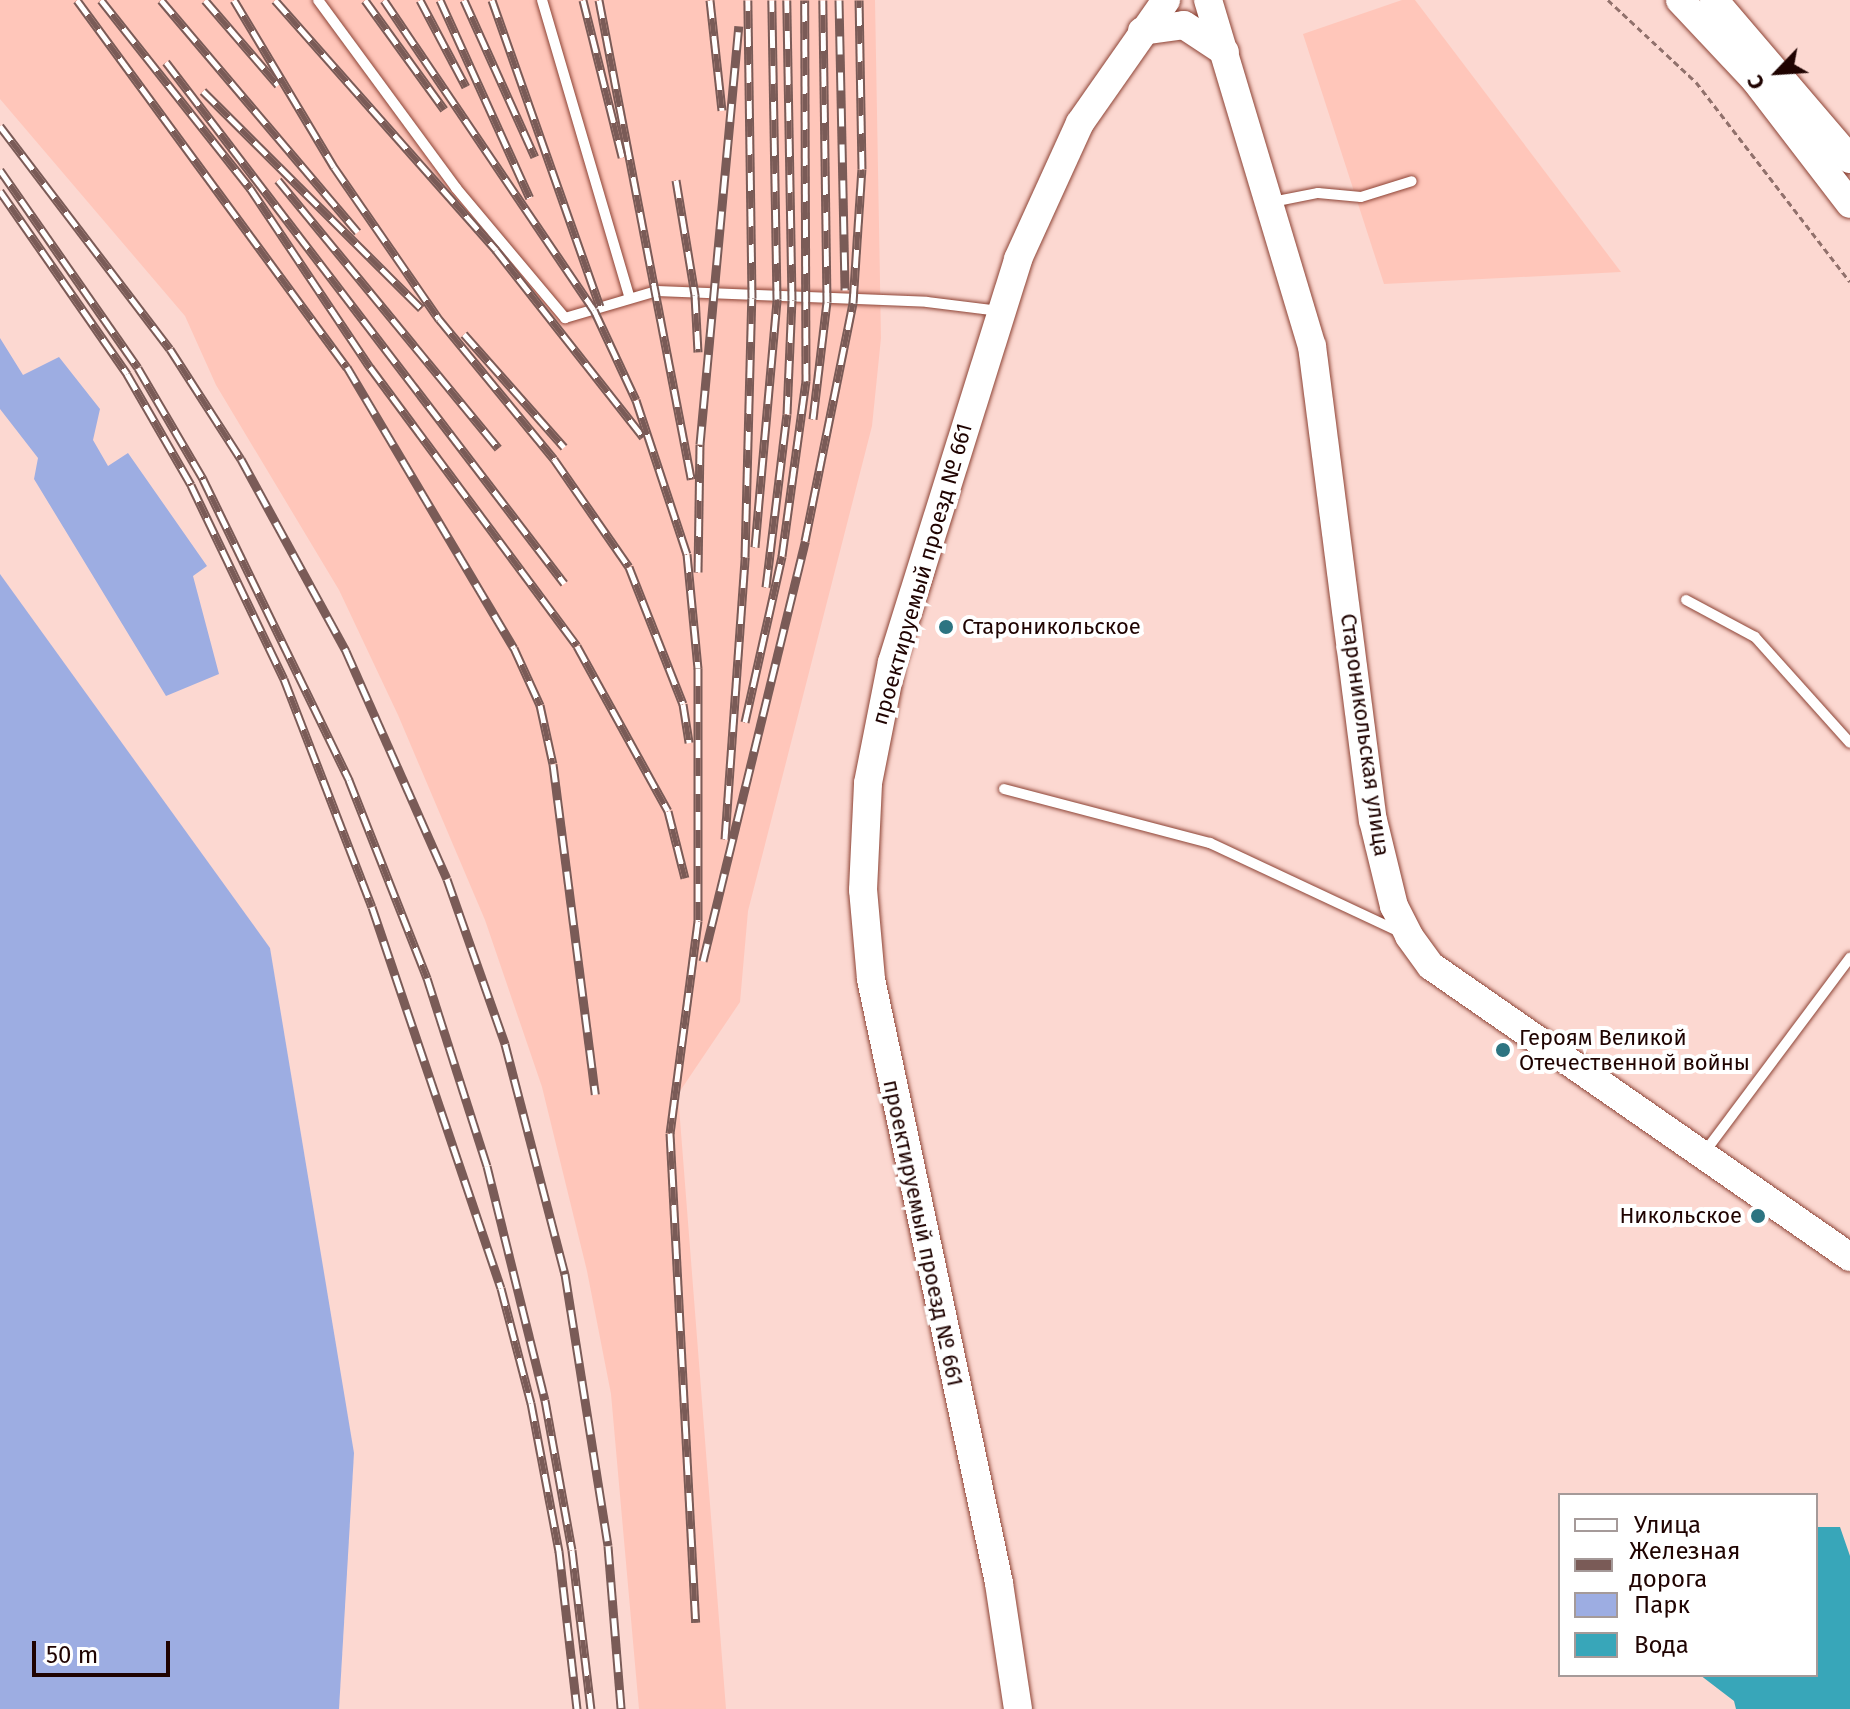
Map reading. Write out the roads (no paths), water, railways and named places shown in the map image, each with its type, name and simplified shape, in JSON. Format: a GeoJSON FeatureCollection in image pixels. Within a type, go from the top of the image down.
{"type":"FeatureCollection","features":[{"type":"Feature","properties":{"kind":"main road","name":"проектируемый проезд № 661"},"geometry":{"type":"LineString","coordinates":[[1018,1709],[999,1583],[889,1076],[871,979],[863,890],[868,783],[892,662],[999,311],[1058,160],[1142,31],[1166,0]]}},
{"type":"Feature","properties":{"kind":"main road","name":"Староникольская улица"},"geometry":{"type":"LineString","coordinates":[[1208,0],[1312,346],[1373,820],[1391,893],[1409,936],[1431,966],[1850,1257]]}},
{"type":"Feature","properties":{"kind":"main road"},"geometry":{"type":"LineString","coordinates":[[1680,0],[1755,80],[1850,204]]}},
{"type":"Feature","properties":{"kind":"main road"},"geometry":{"type":"LineString","coordinates":[[1714,0],[1850,159]]}},
{"type":"Feature","properties":{"kind":"main road"},"geometry":{"type":"LineString","coordinates":[[1142,31],[1184,25],[1225,52]]}},
{"type":"Feature","properties":{"kind":"lane"},"geometry":{"type":"LineString","coordinates":[[318,0],[456,188],[565,318],[629,296],[657,291],[927,302],[999,311]]}},
{"type":"Feature","properties":{"kind":"lane"},"geometry":{"type":"LineString","coordinates":[[542,0],[629,296]]}},
{"type":"Feature","properties":{"kind":"lane"},"geometry":{"type":"LineString","coordinates":[[1270,202],[1318,193],[1361,197],[1412,181]]}},
{"type":"Feature","properties":{"kind":"lane"},"geometry":{"type":"LineString","coordinates":[[1686,600],[1755,637],[1850,743]]}},
{"type":"Feature","properties":{"kind":"lane"},"geometry":{"type":"LineString","coordinates":[[1004,789],[1210,843],[1409,936]]}},
{"type":"Feature","properties":{"kind":"lane"},"geometry":{"type":"LineString","coordinates":[[1703,1154],[1850,958]]}},
{"type":"Feature","properties":{"kind":"water"},"geometry":{"type":"Polygon","coordinates":[[[1818,1527],[1840,1527],[1850,1556],[1850,1709],[1736,1709],[1734,1701],[1703,1677],[1818,1677],[1818,1527]]]}},
{"type":"Feature","properties":{"kind":"railway"},"geometry":{"type":"LineString","coordinates":[[77,0],[347,367],[514,648],[540,705],[553,764],[595,1094]]}},
{"type":"Feature","properties":{"kind":"railway"},"geometry":{"type":"LineString","coordinates":[[101,0],[250,188],[370,367],[577,646],[668,811],[685,878]]}},
{"type":"Feature","properties":{"kind":"railway"},"geometry":{"type":"LineString","coordinates":[[161,0],[358,232]]}},
{"type":"Feature","properties":{"kind":"railway"},"geometry":{"type":"LineString","coordinates":[[205,0],[278,85]]}},
{"type":"Feature","properties":{"kind":"railway"},"geometry":{"type":"LineString","coordinates":[[234,0],[334,167],[439,319],[554,459],[629,567],[683,704],[689,743]]}},
{"type":"Feature","properties":{"kind":"railway"},"geometry":{"type":"LineString","coordinates":[[275,0],[496,250],[643,437]]}},
{"type":"Feature","properties":{"kind":"railway"},"geometry":{"type":"LineString","coordinates":[[365,0],[444,109]]}},
{"type":"Feature","properties":{"kind":"railway"},"geometry":{"type":"LineString","coordinates":[[384,0],[594,310],[636,400],[687,554],[698,668],[698,921],[670,1133],[696,1622]]}},
{"type":"Feature","properties":{"kind":"railway"},"geometry":{"type":"LineString","coordinates":[[420,0],[466,87]]}},
{"type":"Feature","properties":{"kind":"railway"},"geometry":{"type":"LineString","coordinates":[[440,0],[530,198]]}},
{"type":"Feature","properties":{"kind":"railway"},"geometry":{"type":"LineString","coordinates":[[464,0],[535,157]]}},
{"type":"Feature","properties":{"kind":"railway"},"geometry":{"type":"LineString","coordinates":[[492,0],[600,307]]}},
{"type":"Feature","properties":{"kind":"railway"},"geometry":{"type":"LineString","coordinates":[[583,0],[622,157]]}},
{"type":"Feature","properties":{"kind":"railway"},"geometry":{"type":"LineString","coordinates":[[599,0],[691,479]]}},
{"type":"Feature","properties":{"kind":"railway"},"geometry":{"type":"LineString","coordinates":[[710,0],[722,110]]}},
{"type":"Feature","properties":{"kind":"railway"},"geometry":{"type":"LineString","coordinates":[[725,839],[745,557],[752,298],[748,0]]}},
{"type":"Feature","properties":{"kind":"railway"},"geometry":{"type":"LineString","coordinates":[[755,547],[777,299],[772,0]]}},
{"type":"Feature","properties":{"kind":"railway"},"geometry":{"type":"LineString","coordinates":[[766,587],[787,414],[792,300],[787,0]]}},
{"type":"Feature","properties":{"kind":"railway"},"geometry":{"type":"LineString","coordinates":[[745,722],[782,556],[806,381],[805,0]]}},
{"type":"Feature","properties":{"kind":"railway"},"geometry":{"type":"LineString","coordinates":[[813,419],[827,302],[823,0]]}},
{"type":"Feature","properties":{"kind":"railway"},"geometry":{"type":"LineString","coordinates":[[839,0],[845,290]]}},
{"type":"Feature","properties":{"kind":"railway"},"geometry":{"type":"LineString","coordinates":[[703,961],[805,541],[853,303],[862,169],[859,0]]}},
{"type":"Feature","properties":{"kind":"railway"},"geometry":{"type":"LineString","coordinates":[[698,572],[700,444],[739,26]]}},
{"type":"Feature","properties":{"kind":"railway"},"geometry":{"type":"LineString","coordinates":[[166,62],[564,583]]}},
{"type":"Feature","properties":{"kind":"railway"},"geometry":{"type":"LineString","coordinates":[[203,91],[421,308]]}},
{"type":"Feature","properties":{"kind":"railway"},"geometry":{"type":"LineString","coordinates":[[0,126],[170,349],[241,459],[346,651],[447,879],[505,1044],[565,1274],[608,1546],[621,1709]]}},
{"type":"Feature","properties":{"kind":"railway"},"geometry":{"type":"LineString","coordinates":[[0,170],[138,368],[203,479],[349,780],[427,978],[487,1166],[545,1400],[572,1550],[591,1709]]}},
{"type":"Feature","properties":{"kind":"railway"},"geometry":{"type":"LineString","coordinates":[[278,180],[498,448]]}},
{"type":"Feature","properties":{"kind":"railway"},"geometry":{"type":"LineString","coordinates":[[676,180],[695,295],[698,352]]}},
{"type":"Feature","properties":{"kind":"railway"},"geometry":{"type":"LineString","coordinates":[[0,191],[127,374],[191,485],[284,679],[372,907],[501,1288],[531,1403],[559,1551],[577,1709]]}},
{"type":"Feature","properties":{"kind":"railway"},"geometry":{"type":"LineString","coordinates":[[464,334],[564,447]]}},
{"type":"Feature","properties":{"kind":"place","name":"Староникольское"},"geometry":{"type":"Point","coordinates":[946,627]}},
{"type":"Feature","properties":{"kind":"place","name":"Героям Великой Отечественной войны"},"geometry":{"type":"Point","coordinates":[1503,1050]}},
{"type":"Feature","properties":{"kind":"place","name":"Никольское"},"geometry":{"type":"Point","coordinates":[1758,1216]}}]}
